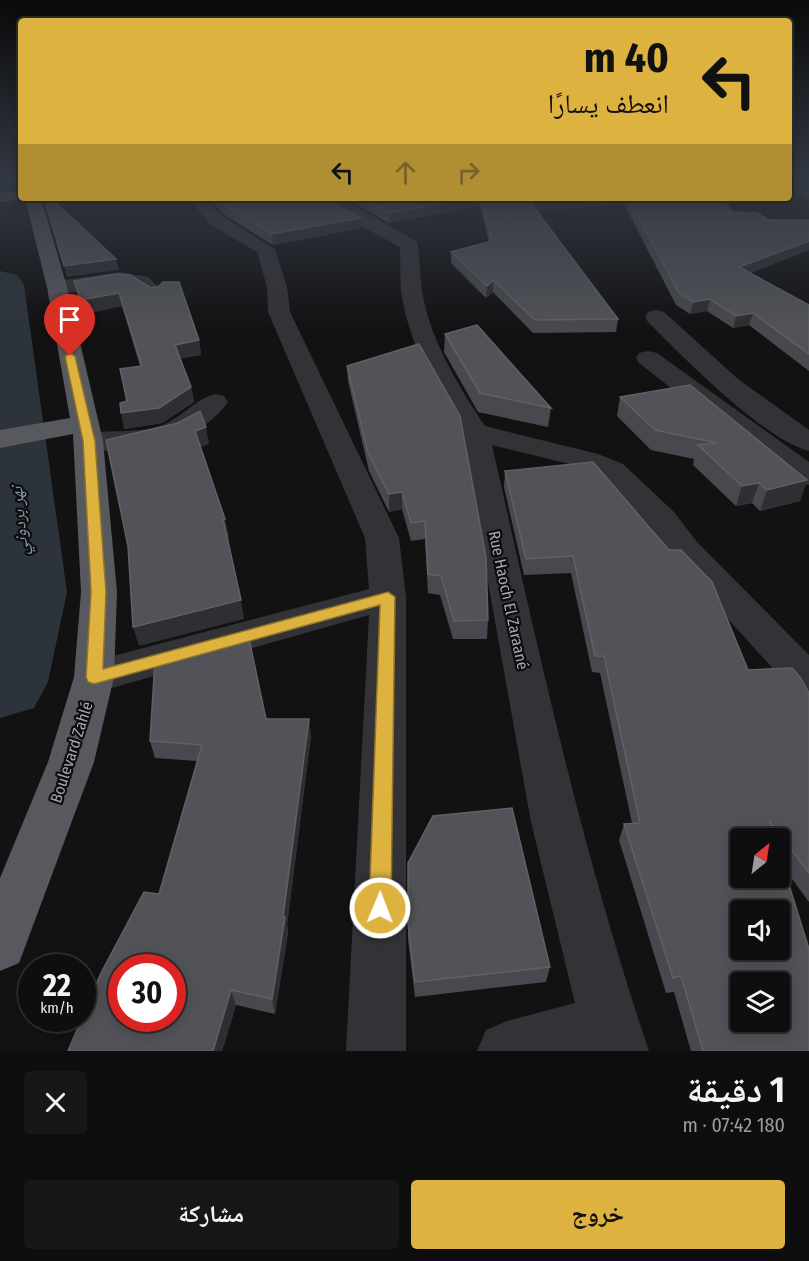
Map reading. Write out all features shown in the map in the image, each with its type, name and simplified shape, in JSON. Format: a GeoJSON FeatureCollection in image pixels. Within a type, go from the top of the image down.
{"type":"FeatureCollection","features":[{"type":"Feature","properties":{"kind":"highway","name":"Boulevard Zahlé"},"geometry":{"type":"LineString","coordinates":[[0,944],[71,762],[94,677],[99,592],[86,433],[57,287],[31,231]]}},
{"type":"Feature","properties":{"kind":"highway"},"geometry":{"type":"LineString","coordinates":[[0,439],[86,433]]}},
{"type":"Feature","properties":{"kind":"street"},"geometry":{"type":"LineString","coordinates":[[235,231],[266,249],[278,287],[279,312],[382,538],[388,597],[376,1051]]}},
{"type":"Feature","properties":{"kind":"street","name":"Rue Haoch El Zaraané"},"geometry":{"type":"LineString","coordinates":[[387,231],[409,245],[413,301],[420,323],[447,389],[475,432],[546,777],[615,1038]]}},
{"type":"Feature","properties":{"kind":"street"},"geometry":{"type":"LineString","coordinates":[[57,287],[106,280],[124,280],[141,281],[154,292]]}},
{"type":"Feature","properties":{"kind":"street"},"geometry":{"type":"LineString","coordinates":[[656,317],[710,370],[809,442]]}},
{"type":"Feature","properties":{"kind":"street"},"geometry":{"type":"LineString","coordinates":[[648,358],[741,429],[809,476]]}},
{"type":"Feature","properties":{"kind":"street"},"geometry":{"type":"LineString","coordinates":[[86,433],[124,442],[159,436],[205,412],[215,402]]}},
{"type":"Feature","properties":{"kind":"street"},"geometry":{"type":"LineString","coordinates":[[475,432],[588,460],[612,470],[662,519],[685,550],[809,681]]}},
{"type":"Feature","properties":{"kind":"street"},"geometry":{"type":"LineString","coordinates":[[94,677],[388,597]]}},
{"type":"Feature","properties":{"kind":"street"},"geometry":{"type":"LineString","coordinates":[[507,1051],[615,1038]]}},
{"type":"Feature","properties":{"kind":"building"},"geometry":{"type":"Polygon","coordinates":[[[54,231],[86,231],[116,259],[64,266],[54,231]]]}},
{"type":"Feature","properties":{"kind":"building"},"geometry":{"type":"Polygon","coordinates":[[[267,231],[288,231],[272,234],[267,231]]]}},
{"type":"Feature","properties":{"kind":"building"},"geometry":{"type":"Polygon","coordinates":[[[489,231],[552,231],[618,319],[535,320],[493,280],[487,286],[451,252],[492,241],[489,231]]]}},
{"type":"Feature","properties":{"kind":"building"},"geometry":{"type":"Polygon","coordinates":[[[646,231],[809,231],[809,241],[739,267],[809,305],[809,354],[753,313],[736,316],[710,299],[693,302],[679,293],[646,231]]]}},
{"type":"Feature","properties":{"kind":"building"},"geometry":{"type":"Polygon","coordinates":[[[117,274],[130,275],[151,288],[163,282],[179,282],[199,340],[175,345],[191,387],[159,408],[121,413],[120,403],[127,401],[120,369],[142,366],[119,293],[81,300],[74,281],[117,274]]]}},
{"type":"Feature","properties":{"kind":"building"},"geometry":{"type":"Polygon","coordinates":[[[477,325],[551,408],[480,393],[445,334],[477,325]]]}},
{"type":"Feature","properties":{"kind":"building"},"geometry":{"type":"Polygon","coordinates":[[[419,344],[460,416],[486,557],[488,620],[454,621],[441,576],[428,574],[425,521],[411,523],[402,492],[389,494],[368,453],[347,366],[419,344]]]}},
{"type":"Feature","properties":{"kind":"building"},"geometry":{"type":"Polygon","coordinates":[[[690,385],[807,480],[767,490],[759,483],[742,486],[698,445],[718,443],[655,430],[620,397],[690,385]]]}},
{"type":"Feature","properties":{"kind":"building"},"geometry":{"type":"Polygon","coordinates":[[[200,411],[206,427],[195,431],[225,519],[223,519],[241,600],[133,627],[128,546],[106,440],[178,423],[200,411]]]}},
{"type":"Feature","properties":{"kind":"building"},"geometry":{"type":"Polygon","coordinates":[[[593,462],[669,550],[681,550],[712,582],[748,670],[792,668],[800,677],[809,693],[809,873],[790,848],[790,828],[775,828],[769,820],[772,828],[730,828],[730,888],[790,888],[809,949],[809,1051],[703,1051],[681,976],[673,978],[624,824],[640,823],[604,656],[595,656],[573,556],[526,559],[505,471],[593,462]]]}},
{"type":"Feature","properties":{"kind":"building"},"geometry":{"type":"Polygon","coordinates":[[[248,634],[266,719],[309,719],[283,917],[285,917],[272,999],[231,990],[213,1051],[68,1051],[76,1032],[96,1032],[96,984],[108,960],[108,1032],[186,1032],[186,954],[111,954],[144,892],[159,894],[202,745],[150,741],[155,660],[248,634]]]}},
{"type":"Feature","properties":{"kind":"building"},"geometry":{"type":"Polygon","coordinates":[[[512,808],[550,967],[415,982],[408,924],[408,863],[433,816],[512,808]]]}},
{"type":"Feature","properties":{"kind":"waterway","name":"نهر بردوني"},"geometry":{"type":"LineString","coordinates":[[0,285],[25,592],[0,682]]}},
{"type":"Feature","properties":{"kind":"route"},"geometry":{"type":"LineString","coordinates":[[70,356],[83,424],[89,441],[99,592],[94,677],[388,597],[380,908]]}}]}
